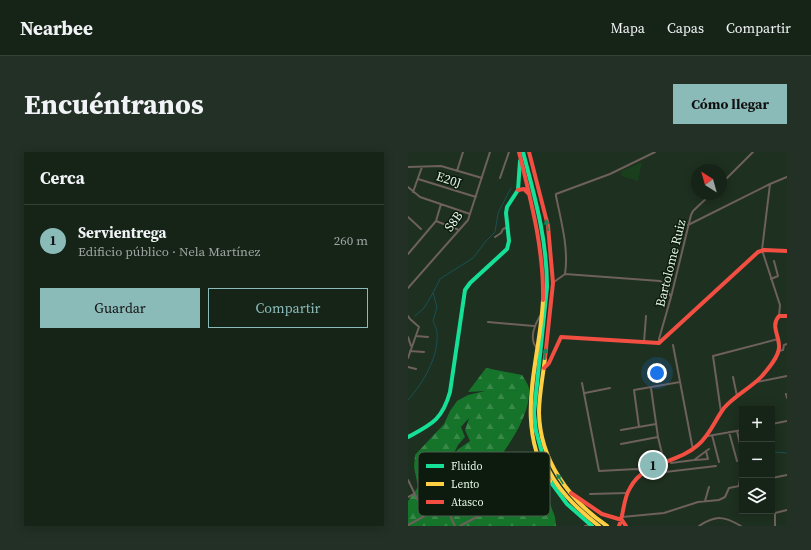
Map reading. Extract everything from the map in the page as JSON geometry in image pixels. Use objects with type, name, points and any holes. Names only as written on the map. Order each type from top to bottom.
[{"type":"main road","points":[[408,437],[434,422],[444,409],[450,392],[465,290],[470,283],[506,251],[509,241],[506,213],[507,207],[518,190],[521,152]]},
{"type":"main road","points":[[521,152],[529,195],[537,226],[542,268],[543,288],[541,315],[536,348],[530,414],[531,427],[537,452]]},
{"type":"main road","points":[[521,152],[542,227],[546,267],[547,287],[534,412],[535,428],[541,452]]},
{"type":"main road","points":[[529,152],[548,226],[553,283],[539,412],[539,423],[547,452]]},
{"type":"main road","points":[[518,190],[526,190],[529,195]]},
{"type":"main road","points":[[543,368],[549,363],[561,337],[659,343],[762,250],[787,251]]},
{"type":"main road","points":[[619,526],[622,519],[627,493],[643,473],[650,468],[693,450],[710,436],[721,412],[737,396],[756,381],[780,346],[774,324],[775,320],[779,316],[787,316]]},
{"type":"main road","points":[[550,460],[567,490],[580,506],[607,526]]},
{"type":"main road","points":[[550,472],[557,486],[576,509],[598,526]]},
{"type":"main road","points":[[550,481],[569,506],[589,526]]},
{"type":"main road","points":[[567,490],[602,514],[622,519],[626,526]]},
{"type":"street","points":[[457,171],[463,152]]},
{"type":"street","name":"S8B","points":[[408,288],[468,220],[490,152]]},
{"type":"street","points":[[500,178],[509,152]]},
{"type":"street","points":[[565,274],[565,244],[556,194],[610,174],[655,152]]},
{"type":"street","points":[[727,178],[753,152]]},
{"type":"street","points":[[413,192],[422,166]]},
{"type":"street","points":[[408,167],[440,166],[482,178]]},
{"type":"street","points":[[688,225],[787,177]]},
{"type":"street","name":"E20J","points":[[418,179],[476,197]]},
{"type":"street","points":[[770,184],[762,250],[780,306],[779,316]]},
{"type":"street","points":[[408,187],[420,197],[470,214]]},
{"type":"street","name":"Bartolome Ruiz","points":[[659,343],[688,225],[693,211],[705,200]]},
{"type":"street","points":[[408,254],[436,221],[441,204]]},
{"type":"street","points":[[408,217],[420,229]]},
{"type":"street","points":[[436,221],[459,230]]},
{"type":"street","points":[[495,237],[501,233],[503,229],[508,228]]},
{"type":"street","points":[[772,279],[778,276],[774,261]]},
{"type":"street","points":[[553,283],[565,274],[660,281],[664,284],[671,298]]},
{"type":"street","points":[[536,348],[534,344],[534,326],[541,315]]},
{"type":"street","points":[[408,316],[419,327],[409,355],[424,352]]},
{"type":"street","points":[[644,342],[646,316]]},
{"type":"street","points":[[488,322],[534,326]]},
{"type":"street","points":[[416,336],[428,337]]},
{"type":"street","points":[[408,337],[411,346]]},
{"type":"street","points":[[721,412],[713,357],[714,355],[779,338]]},
{"type":"street","points":[[778,351],[783,350],[784,345],[787,344]]},
{"type":"street","points":[[673,345],[693,450]]},
{"type":"street","points":[[408,367],[416,369]]},
{"type":"street","points":[[756,381],[761,382],[787,376]]},
{"type":"street","points":[[733,377],[737,396]]},
{"type":"street","points":[[582,382],[599,471],[637,469],[648,474],[716,466]]},
{"type":"street","points":[[639,427],[634,391],[635,389],[651,388],[680,382]]},
{"type":"street","points":[[585,393],[610,388]]},
{"type":"street","points":[[651,388],[658,437],[664,462]]},
{"type":"street","points":[[786,394],[787,398]]},
{"type":"street","points":[[775,423],[787,420]]},
{"type":"street","points":[[621,430],[656,424]]},
{"type":"street","points":[[719,462],[710,436],[737,430],[740,442]]},
{"type":"street","points":[[729,432],[737,461]]},
{"type":"street","points":[[621,444],[658,437]]},
{"type":"street","points":[[694,460],[709,449]]},
{"type":"street","points":[[671,463],[708,459],[706,451]]},
{"type":"street","points":[[684,454],[687,461]]},
{"type":"street","points":[[775,477],[787,475]]},
{"type":"street","points":[[408,480],[418,502]]},
{"type":"street","points":[[622,519],[664,513],[698,502],[715,501],[725,497],[729,488],[739,486]]},
{"type":"street","points":[[705,501],[709,487]]},
{"type":"street","points":[[590,494],[627,493]]},
{"type":"street","points":[[408,497],[414,494]]},
{"type":"street","points":[[775,513],[787,510]]},
{"type":"street","points":[[775,514],[775,526]]},
{"type":"street","points":[[408,525],[425,516]]},
{"type":"street","points":[[450,516],[455,526]]},
{"type":"street","points":[[460,526],[479,516]]},
{"type":"street","points":[[699,526],[718,517],[729,520],[741,526]]},
{"type":"shaded area","points":[[642,162],[638,181],[621,176],[622,171]]},
{"type":"green space","points":[[486,368],[522,375],[528,384],[529,399],[526,410],[510,443],[504,452],[457,452],[457,450],[470,441],[465,430],[469,418],[461,427],[465,437],[454,452],[418,452],[418,487],[414,467],[415,455],[444,424],[457,401],[468,395],[485,391],[468,392]]},
{"type":"green space","points":[[418,487],[418,516],[550,516],[550,504],[555,517],[556,526],[408,526],[408,501]]},
{"type":"waterway","points":[[408,400],[419,386],[433,360],[437,341],[437,332],[433,321],[437,307],[433,293],[440,279],[473,258],[495,232],[498,213],[511,188]]},
{"type":"waterway","points":[[415,316],[424,308],[433,293]]},
{"type":"waterway","points":[[775,452],[787,453]]},
{"type":"traffic: fast","points":[[523,152],[540,219],[545,252],[547,287],[534,413],[536,431],[542,452]]},
{"type":"traffic: fast","points":[[408,437],[435,420],[440,415],[447,401],[450,392],[465,290],[470,283],[507,249],[509,241],[506,213],[507,207],[518,190],[520,161]]},
{"type":"traffic: fast","points":[[550,481],[567,504],[592,526]]},
{"type":"traffic: slow","points":[[537,452],[533,437],[531,415],[534,369],[543,300]]},
{"type":"traffic: slow","points":[[545,358],[540,392],[539,413],[541,430],[547,452]]},
{"type":"traffic: slow","points":[[550,460],[559,477],[580,504],[607,526]]},
{"type":"traffic: slow","points":[[550,472],[554,480],[574,505],[599,526]]},
{"type":"traffic: jam","points":[[519,152],[536,225],[543,281],[543,300]]},
{"type":"traffic: jam","points":[[529,152],[548,226],[553,283],[545,358]]},
{"type":"traffic: jam","points":[[518,190],[524,189],[529,194]]},
{"type":"traffic: jam","points":[[544,368],[549,363],[561,337],[659,343],[758,252],[764,250],[787,251]]},
{"type":"traffic: jam","points":[[619,526],[626,497],[636,479],[652,468],[680,456],[698,445],[709,432],[724,408],[733,399],[758,380],[770,367],[777,356],[779,348],[775,327],[776,320],[779,316],[787,316]]},
{"type":"traffic: jam","points":[[571,493],[602,514],[622,520],[626,526]]},
{"type":"place","name":"Servientrega","points":[[653,465]]}]
